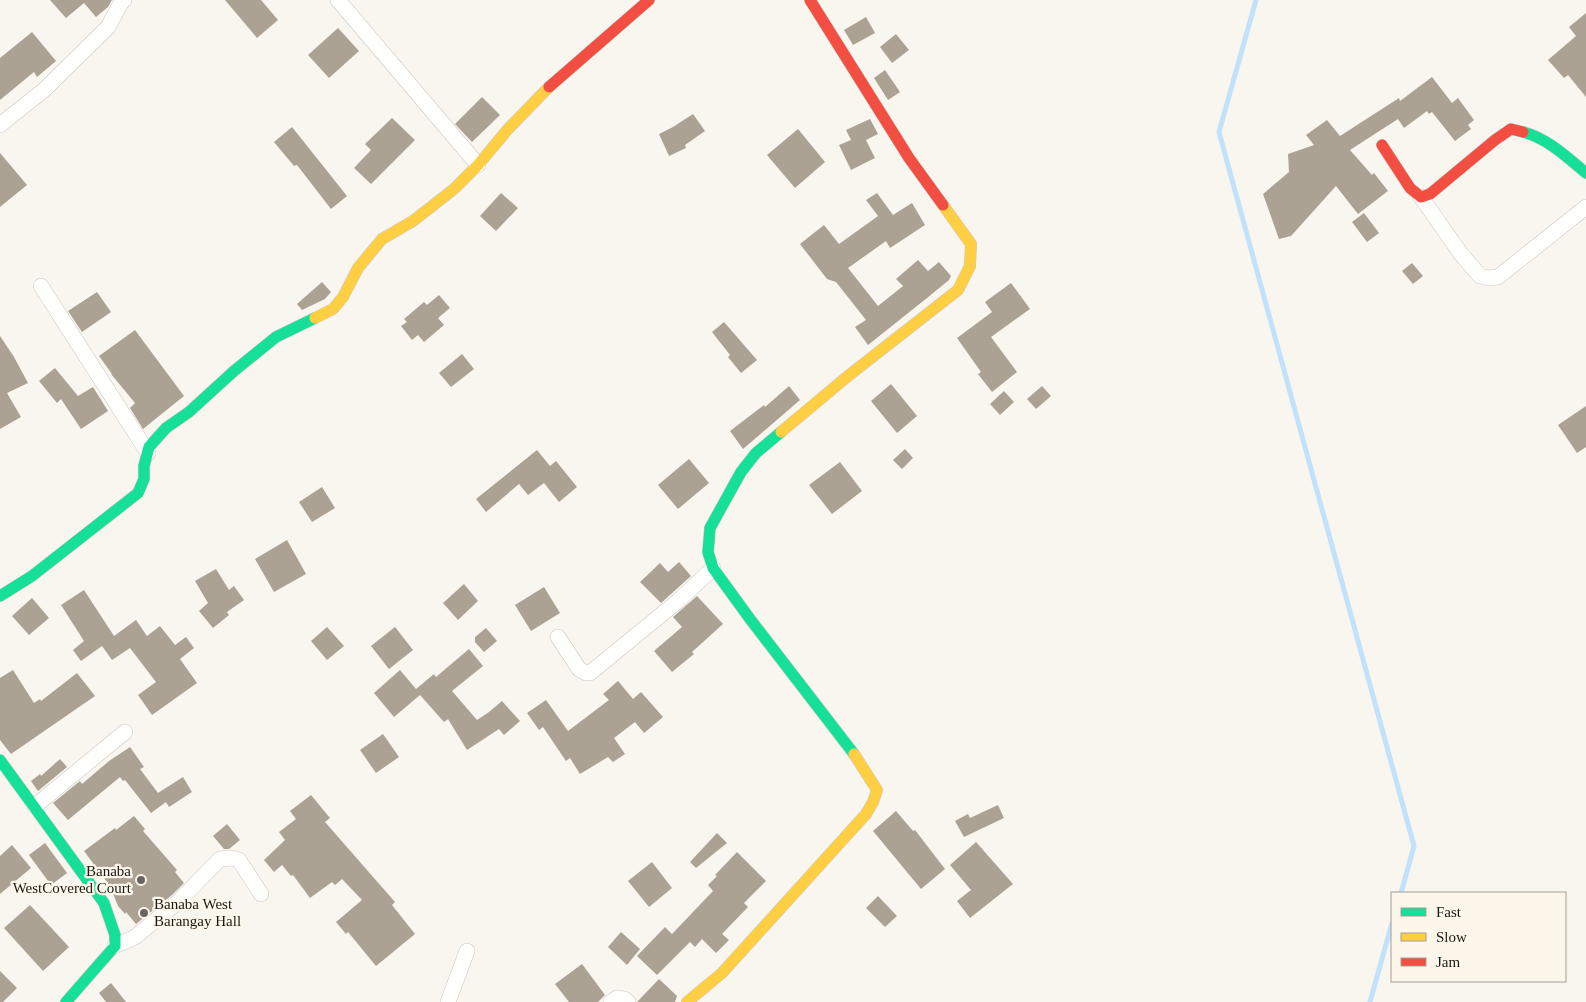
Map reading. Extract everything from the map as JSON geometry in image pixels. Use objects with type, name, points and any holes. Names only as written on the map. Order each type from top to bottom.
[{"type":"street","points":[[0,125],[44,90],[108,27],[124,0]]},
{"type":"street","points":[[338,0],[478,165]]},
{"type":"street","points":[[0,596],[32,576],[128,502],[141,486],[149,446],[166,428],[188,412],[276,337],[333,309],[343,297],[358,268],[382,240],[414,221],[454,188],[478,165],[508,129],[557,79],[649,0]]},
{"type":"street","points":[[687,1002],[722,973],[866,814],[877,790],[828,721],[778,657],[713,568],[708,552],[710,528],[741,472],[756,453],[848,376],[958,290],[970,266],[971,244],[909,158],[810,0]]},
{"type":"street","points":[[1421,197],[1430,194],[1511,129],[1531,134],[1554,147],[1586,174]]},
{"type":"street","points":[[1382,145],[1410,188],[1421,197],[1461,254],[1480,276],[1498,277],[1586,207]]},
{"type":"street","points":[[41,286],[148,452]]},
{"type":"street","points":[[558,637],[579,669],[590,673],[678,600],[713,568]]},
{"type":"street","points":[[35,806],[124,732]]},
{"type":"street","points":[[0,760],[104,903],[115,935],[115,946]]},
{"type":"street","points":[[66,1002],[115,946],[135,937],[171,908],[220,859],[231,858],[239,860],[261,894]]},
{"type":"street","points":[[448,1002],[467,951]]},
{"type":"street","points":[[611,1002],[617,998],[628,1002]]},
{"type":"building","points":[[50,0],[112,0],[108,7],[96,17],[84,3],[66,18]]},
{"type":"building","points":[[225,0],[261,0],[278,20],[257,38]]},
{"type":"building","points":[[1586,13],[1586,97],[1568,75],[1564,78],[1548,60],[1576,36],[1569,27]]},
{"type":"building","points":[[866,17],[875,33],[853,45],[844,30]]},
{"type":"building","points":[[338,28],[359,51],[329,78],[308,55]]},
{"type":"building","points":[[32,32],[56,61],[37,77],[34,72],[0,100],[0,58]]},
{"type":"building","points":[[896,34],[909,50],[892,63],[880,47]]},
{"type":"building","points":[[885,70],[900,92],[888,100],[874,78]]},
{"type":"building","points":[[1432,77],[1452,103],[1458,98],[1474,120],[1468,125],[1471,129],[1455,141],[1432,112],[1429,114],[1427,111],[1404,128],[1398,119],[1350,150],[1372,175],[1374,173],[1388,191],[1358,214],[1336,186],[1291,236],[1279,239],[1263,194],[1289,172],[1288,154],[1314,145],[1306,135],[1327,120],[1340,136],[1399,98],[1400,101]]},
{"type":"building","points":[[482,97],[500,115],[472,142],[455,124]]},
{"type":"building","points":[[693,114],[705,131],[685,145],[686,148],[669,156],[659,134]]},
{"type":"building","points":[[392,118],[415,140],[371,184],[354,168],[371,150],[365,144]]},
{"type":"building","points":[[870,119],[878,134],[866,140],[875,158],[851,170],[839,145],[851,140],[846,130]]},
{"type":"building","points":[[292,127],[347,196],[331,209],[297,165],[294,166],[274,142]]},
{"type":"building","points":[[798,129],[825,162],[795,188],[767,155]]},
{"type":"building","points":[[0,153],[27,185],[0,207]]},
{"type":"building","points":[[501,193],[518,208],[496,231],[480,216]]},
{"type":"building","points":[[877,193],[893,215],[912,203],[925,225],[890,248],[886,241],[848,268],[878,306],[903,286],[896,279],[918,260],[928,271],[939,262],[951,276],[949,280],[868,345],[855,327],[866,320],[836,282],[827,279],[800,244],[824,225],[839,244],[878,216],[866,200]]},
{"type":"building","points":[[1364,213],[1379,233],[1367,242],[1352,222]]},
{"type":"building","points":[[1412,263],[1423,276],[1413,284],[1402,271]]},
{"type":"building","points":[[322,282],[331,292],[325,299],[302,310],[297,304]]},
{"type":"building","points":[[1011,283],[1030,309],[991,337],[1017,372],[992,392],[978,374],[981,372],[957,338],[992,312],[985,302]]},
{"type":"building","points":[[97,292],[111,312],[82,332],[68,311]]},
{"type":"building","points":[[439,295],[450,308],[438,318],[444,325],[424,342],[418,335],[412,340],[401,326],[407,322],[404,319],[424,302],[427,305]]},
{"type":"building","points":[[724,322],[757,360],[741,373],[712,332]]},
{"type":"building","points":[[135,330],[184,396],[143,429],[130,408],[135,403],[99,356]]},
{"type":"building","points":[[0,336],[28,383],[7,393],[21,417],[0,429]]},
{"type":"building","points":[[462,354],[474,369],[451,387],[439,373]]},
{"type":"building","points":[[55,368],[78,396],[93,387],[108,411],[81,429],[61,399],[57,403],[39,381]]},
{"type":"building","points":[[891,384],[917,416],[897,433],[871,401]]},
{"type":"building","points":[[789,386],[800,400],[743,449],[730,431],[764,405],[765,407]]},
{"type":"building","points":[[1042,386],[1051,396],[1036,409],[1027,399]]},
{"type":"building","points":[[1004,391],[1014,402],[1000,415],[990,404]]},
{"type":"building","points":[[1586,406],[1586,447],[1577,453],[1558,425]]},
{"type":"building","points":[[905,449],[913,458],[902,469],[893,460]]},
{"type":"building","points":[[537,450],[550,466],[556,461],[577,487],[559,502],[544,483],[528,495],[519,484],[486,512],[476,499]]},
{"type":"building","points":[[689,459],[709,483],[678,509],[658,485]]},
{"type":"building","points":[[840,462],[862,491],[832,514],[809,485]]},
{"type":"building","points":[[322,487],[335,508],[312,522],[299,502]]},
{"type":"building","points":[[287,540],[306,574],[274,592],[255,559]]},
{"type":"building","points":[[679,562],[691,576],[661,603],[640,582],[660,563],[668,572]]},
{"type":"building","points":[[216,569],[229,590],[234,586],[244,600],[227,612],[229,615],[213,628],[199,611],[208,603],[195,581]]},
{"type":"building","points":[[464,584],[478,601],[458,620],[443,603]]},
{"type":"building","points":[[544,587],[560,613],[531,631],[515,605]]},
{"type":"building","points":[[84,590],[114,636],[136,620],[147,636],[160,626],[175,645],[186,637],[194,648],[180,659],[197,683],[152,715],[138,695],[156,682],[130,648],[112,660],[102,646],[81,661],[73,650],[84,641],[61,605]]},
{"type":"building","points":[[697,596],[723,624],[692,652],[694,654],[672,672],[654,651],[682,627],[673,617]]},
{"type":"building","points":[[32,598],[49,618],[29,635],[12,616]]},
{"type":"building","points":[[327,627],[344,646],[327,660],[311,641]]},
{"type":"building","points":[[395,627],[413,650],[389,669],[371,646]]},
{"type":"building","points":[[486,628],[497,641],[484,652],[475,642],[475,637]]},
{"type":"building","points":[[469,649],[483,666],[452,691],[477,720],[502,701],[520,721],[504,735],[499,729],[467,750],[448,719],[444,722],[420,695],[394,717],[374,693],[400,670],[416,689],[434,674],[436,677]]},
{"type":"building","points":[[13,670],[34,703],[40,699],[41,701],[77,673],[95,696],[11,754],[0,740],[0,678]]},
{"type":"building","points":[[618,681],[633,699],[641,692],[663,717],[644,733],[635,722],[614,738],[625,754],[613,762],[608,757],[580,774],[570,758],[566,761],[543,727],[539,730],[527,713],[546,700],[568,731],[609,700],[603,694]]},
{"type":"building","points":[[383,734],[399,757],[376,773],[360,750]]},
{"type":"building","points":[[130,747],[144,767],[140,769],[158,793],[183,777],[192,792],[169,807],[166,802],[151,813],[125,780],[123,781],[120,777],[68,820],[53,803],[80,781],[82,784],[109,761]]},
{"type":"building","points":[[60,759],[67,767],[38,791],[31,781],[40,774],[41,776]]},
{"type":"building","points":[[311,795],[330,818],[325,822],[395,902],[392,905],[415,934],[376,966],[348,932],[346,934],[336,922],[362,900],[342,879],[335,885],[332,882],[310,898],[293,875],[291,876],[282,865],[274,872],[264,860],[285,840],[279,832],[296,819],[290,811]]},
{"type":"building","points":[[998,805],[1004,818],[964,837],[955,821],[968,814],[970,818]]},
{"type":"building","points":[[896,811],[913,831],[915,830],[945,869],[921,889],[873,831]]},
{"type":"building","points":[[134,816],[145,829],[143,831],[177,870],[175,872],[184,883],[136,924],[118,906],[108,887],[110,886],[84,851]]},
{"type":"building","points":[[227,824],[240,840],[229,849],[224,849],[213,836]]},
{"type":"building","points":[[717,833],[727,843],[696,868],[690,862]]},
{"type":"building","points":[[976,842],[1013,884],[970,918],[957,901],[971,890],[950,865]]},
{"type":"building","points":[[45,843],[67,873],[51,885],[29,855]]},
{"type":"building","points":[[12,845],[31,868],[0,894],[0,856]]},
{"type":"building","points":[[737,852],[766,881],[744,903],[748,907],[722,934],[729,940],[716,953],[702,939],[695,947],[690,942],[657,975],[637,956],[665,927],[672,934],[713,891],[708,885]]},
{"type":"building","points":[[652,862],[672,888],[649,907],[628,881]]},
{"type":"building","points":[[878,896],[897,916],[885,927],[866,908]]},
{"type":"building","points":[[30,905],[69,947],[43,971],[4,928]]},
{"type":"building","points":[[621,932],[640,949],[627,965],[608,947]]},
{"type":"building","points":[[582,964],[605,995],[598,1002],[569,1002],[555,984]]},
{"type":"building","points":[[0,971],[17,988],[3,1002],[0,1002]]},
{"type":"building","points":[[659,979],[677,996],[675,1002],[637,1002]]},
{"type":"building","points":[[111,983],[126,1002],[106,1002],[99,993]]},
{"type":"waterway","points":[[1256,0],[1219,132],[1414,846],[1401,892]]},
{"type":"waterway","points":[[1370,1002],[1391,927]]},
{"type":"traffic: fast","points":[[1523,132],[1548,143],[1586,173]]},
{"type":"traffic: fast","points":[[0,596],[32,576],[138,493],[144,479],[144,466],[149,447],[166,428],[189,412],[234,371],[276,337],[315,318]]},
{"type":"traffic: fast","points":[[781,432],[756,453],[741,472],[710,528],[708,552],[713,568],[854,754]]},
{"type":"traffic: fast","points":[[0,760],[104,903],[115,935],[115,946],[66,1002]]},
{"type":"traffic: slow","points":[[315,318],[333,309],[343,297],[358,268],[382,239],[413,221],[454,189],[549,87]]},
{"type":"traffic: slow","points":[[781,432],[848,376],[958,290],[970,266],[971,244],[943,205]]},
{"type":"traffic: slow","points":[[687,1002],[722,973],[866,814],[877,790],[854,754]]},
{"type":"traffic: jam","points":[[549,87],[649,0]]},
{"type":"traffic: jam","points":[[810,0],[909,158],[943,205]]},
{"type":"traffic: jam","points":[[1382,145],[1410,188],[1421,197],[1430,194],[1511,129],[1523,132]]},
{"type":"place","name":"Banaba WestCovered Court","points":[[141,880]]},
{"type":"place","name":"Banaba West Barangay Hall","points":[[144,913]]}]
